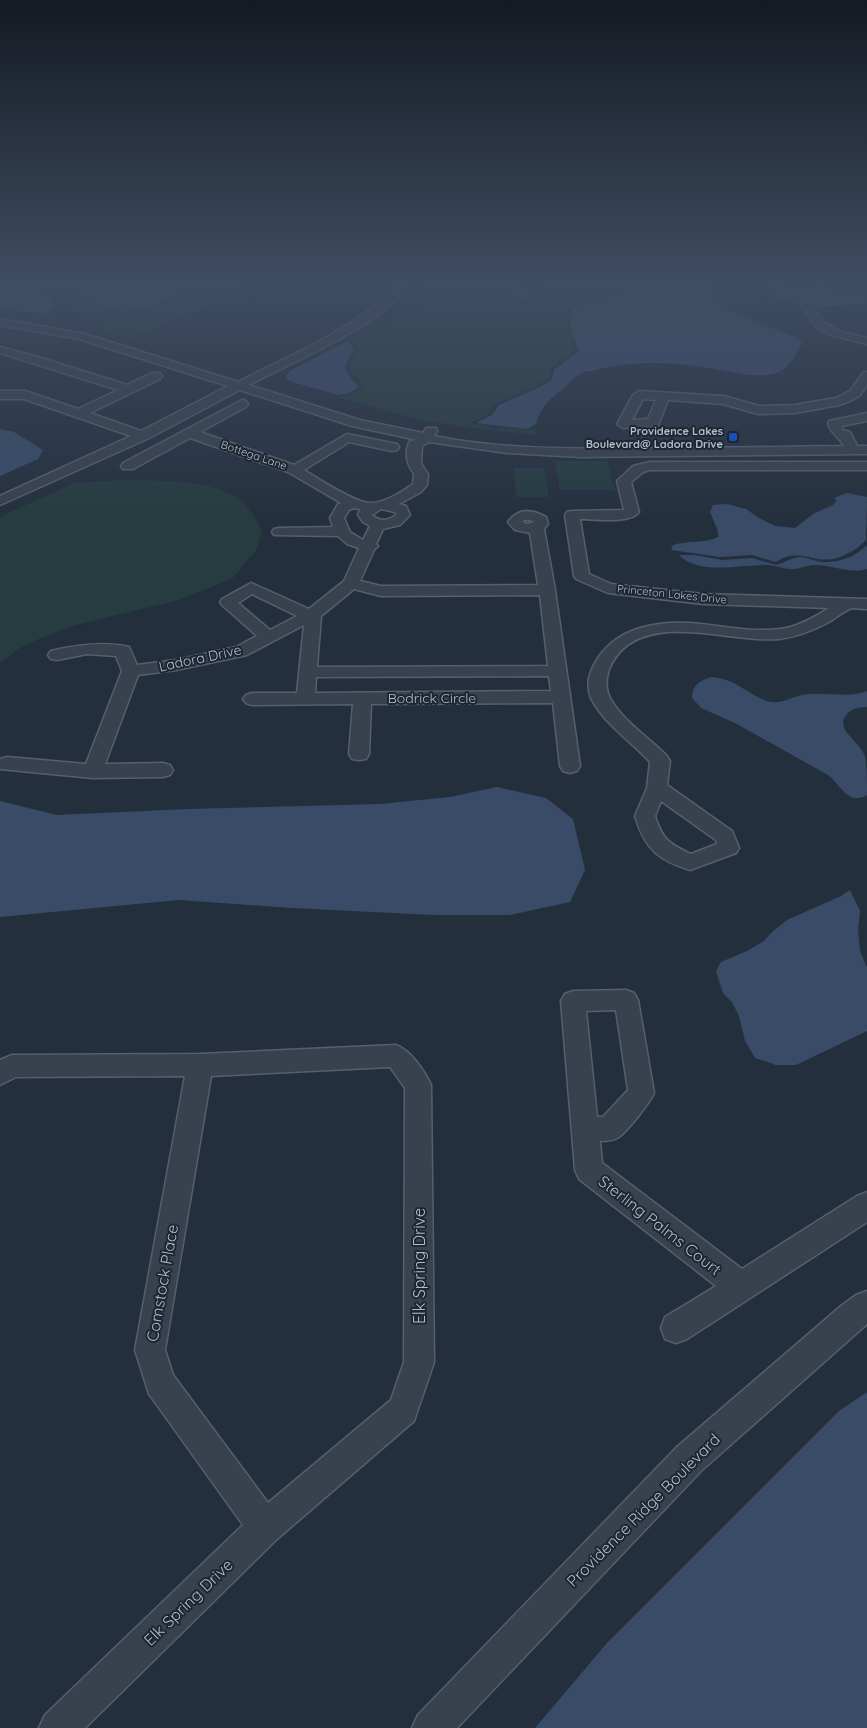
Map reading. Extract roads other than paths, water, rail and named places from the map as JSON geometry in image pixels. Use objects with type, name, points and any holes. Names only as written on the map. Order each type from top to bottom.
[{"type":"street","points":[[39,361],[129,390]]},
{"type":"street","points":[[157,361],[224,382],[238,382],[252,380],[288,361]]},
{"type":"street","points":[[174,361],[357,423],[427,444]]},
{"type":"street","points":[[0,501],[88,460],[238,382],[274,361]]},
{"type":"street","points":[[79,414],[156,376]]},
{"type":"street","points":[[851,396],[867,376]]},
{"type":"street","points":[[252,380],[356,412],[427,444]]},
{"type":"street","points":[[0,395],[25,395],[136,434],[224,382]]},
{"type":"street","points":[[663,396],[724,400],[758,410],[756,413],[762,422],[802,417],[851,396],[867,397]]},
{"type":"street","points":[[851,396],[867,403]]},
{"type":"street","points":[[128,466],[242,404]]},
{"type":"street","points":[[867,417],[834,424],[837,432],[848,442],[867,450]]},
{"type":"street","points":[[848,442],[850,427],[867,423]]},
{"type":"street","name":"Bottega Lane","points":[[189,433],[296,470],[322,487],[353,503],[378,506],[407,502]]},
{"type":"street","points":[[296,470],[346,438],[392,448]]},
{"type":"street","points":[[353,503],[344,507],[338,518],[341,531],[351,541],[412,521],[413,513],[407,502],[415,466],[415,444],[581,453],[867,441]]},
{"type":"street","points":[[407,502],[433,484],[427,444]]},
{"type":"street","points":[[322,487],[325,451]]},
{"type":"street","name":"Princeton Lakes Drive","points":[[867,466],[650,466],[638,469],[624,480],[632,512],[627,515],[572,515],[582,576],[608,588],[703,599],[867,604]]},
{"type":"street","points":[[374,534],[365,513],[378,506]]},
{"type":"street","points":[[536,527],[547,590],[570,766]]},
{"type":"street","points":[[279,532],[341,531]]},
{"type":"street","name":"Ladora Drive","points":[[131,671],[176,665],[241,651],[312,615],[351,583],[374,534]]},
{"type":"street","points":[[351,583],[381,591],[547,590]]},
{"type":"street","points":[[268,637],[228,602],[251,588],[312,615],[304,699]]},
{"type":"street","points":[[657,788],[725,836],[729,848],[690,862],[663,851],[651,835],[645,816],[657,788],[660,761],[649,748],[626,730],[604,703],[597,687],[602,667],[613,648],[629,637],[654,628],[686,626],[759,635],[783,634],[822,620],[846,604]]},
{"type":"street","points":[[57,655],[87,649],[123,651],[131,671],[93,771]]},
{"type":"street","name":"Bodrick Circle","points":[[307,672],[557,671]]},
{"type":"street","name":"Bodrick Circle","points":[[252,699],[561,697]]},
{"type":"street","points":[[359,754],[362,698]]},
{"type":"street","points":[[7,764],[93,771],[163,770]]},
{"type":"street","name":"Sterling Palms Court","points":[[585,1129],[610,1129],[641,1093],[626,1000],[573,1001],[585,1129],[589,1170],[740,1286]]},
{"type":"street","name":"Elk Spring Drive","points":[[0,1074],[12,1066],[200,1065],[396,1056],[418,1085],[419,1362],[402,1410],[265,1526],[58,1728]]},
{"type":"street","name":"Comstock Place","points":[[200,1065],[150,1350],[160,1383],[265,1526]]},
{"type":"street","points":[[676,1328],[867,1206]]},
{"type":"street","name":"Providence Ridge Boulevard","points":[[431,1728],[689,1459],[867,1306]]},
{"type":"water","points":[[310,361],[347,361],[345,367],[359,387],[350,393],[338,395],[292,382],[285,378],[290,371]]},
{"type":"water","points":[[566,361],[791,361],[777,373],[765,375],[751,375],[701,367],[656,363],[610,367],[578,375],[550,400],[540,413],[536,424],[527,429],[476,423],[492,415],[499,405],[552,380],[554,370]]},
{"type":"water","points":[[0,429],[14,432],[43,450],[38,459],[0,476]]},
{"type":"water","points":[[847,493],[867,497],[866,540],[853,551],[841,557],[829,560],[792,556],[776,562],[752,555],[720,557],[671,550],[673,545],[718,537],[718,531],[710,512],[713,505],[727,504],[746,509],[775,526],[795,528],[813,514],[833,505],[837,501],[834,498]]},
{"type":"water","points":[[867,545],[867,569],[860,570],[814,565],[798,569],[769,565],[709,567],[687,561],[679,555],[695,555],[722,560],[752,558],[776,565],[798,557],[821,562],[834,562],[857,553]]},
{"type":"water","points":[[712,677],[734,683],[769,702],[783,701],[810,694],[851,694],[867,691],[867,707],[857,708],[849,712],[844,718],[843,724],[848,734],[865,756],[867,795],[860,798],[850,796],[828,775],[735,723],[701,708],[692,698],[693,690],[700,682]]},
{"type":"water","points":[[497,787],[546,798],[573,819],[585,870],[570,902],[510,915],[434,915],[179,900],[0,917],[0,801],[57,815],[188,809],[380,804],[450,797]]},
{"type":"water","points":[[850,890],[860,911],[858,930],[860,951],[867,968],[867,1031],[796,1065],[776,1065],[755,1058],[745,1041],[739,1016],[732,1002],[723,993],[716,971],[721,962],[747,951],[764,941],[787,920],[841,896]]},
{"type":"water","points":[[867,1392],[867,1728],[535,1728],[607,1643],[839,1411]]},
{"type":"place","name":"Providence Lakes Boulevard@ Ladora Drive","points":[[733,437]]}]
